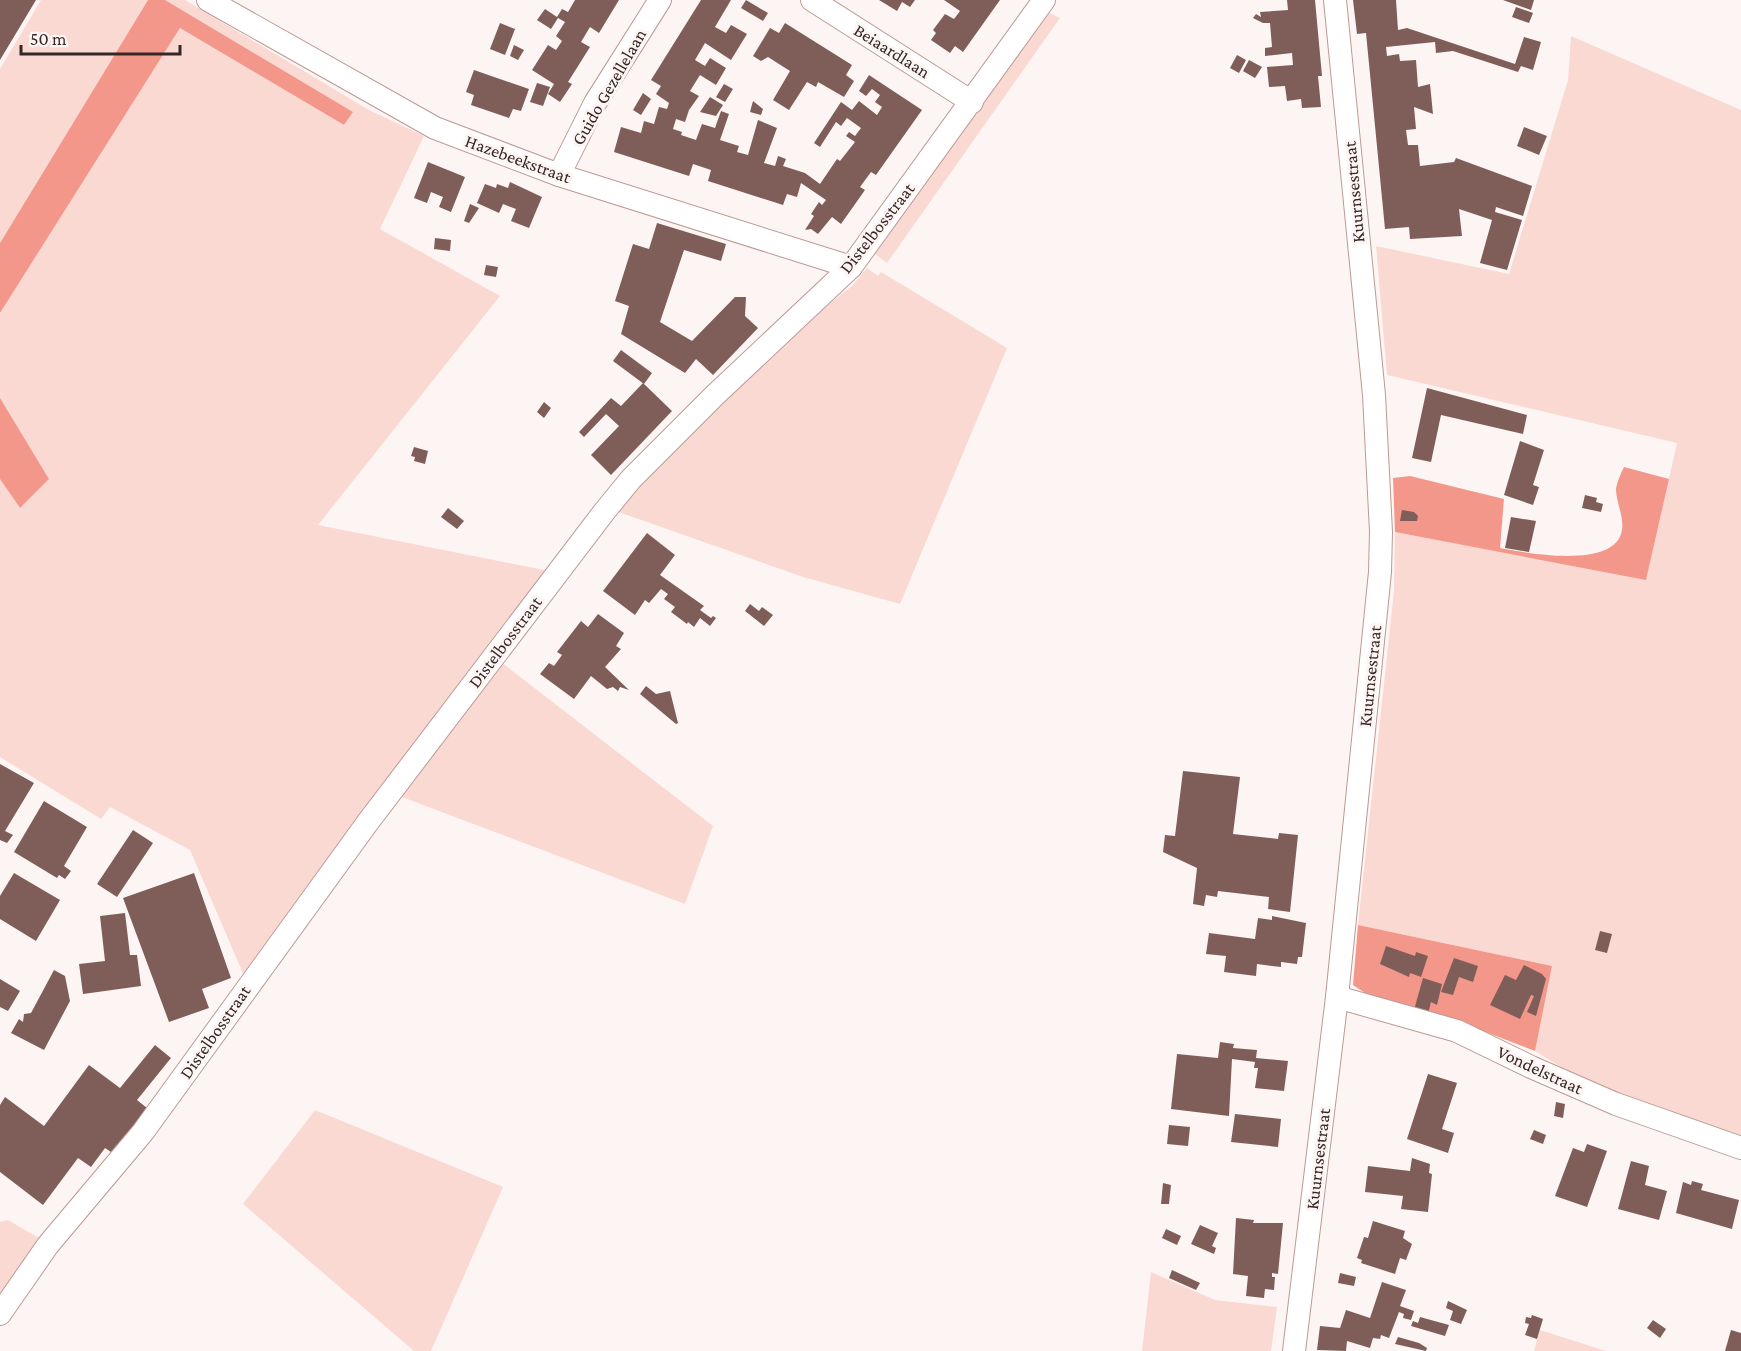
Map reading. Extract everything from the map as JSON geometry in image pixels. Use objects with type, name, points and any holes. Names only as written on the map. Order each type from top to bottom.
[{"type":"street","name":"Hazebeekstraat","points":[[208,0],[435,128],[559,175],[850,267]]},
{"type":"street","name":"Guido Gezellelaan","points":[[559,175],[595,103],[660,0]]},
{"type":"street","name":"Beiaardlaan","points":[[812,0],[972,102]]},
{"type":"street","name":"Distelbosstraat","points":[[0,1314],[48,1245],[143,1132],[368,822],[604,512],[631,479],[714,396],[850,267],[1044,0]]},
{"type":"street","name":"Kuurnsestraat","points":[[1294,1351],[1338,997],[1380,572],[1381,532],[1374,394],[1335,0]]},
{"type":"street","name":"Vondelstraat","points":[[1338,997],[1457,1030],[1531,1067],[1616,1104],[1741,1148]]},
{"type":"shaded area","points":[[41,0],[148,0],[0,243],[0,69]]},
{"type":"shaded area","points":[[148,0],[165,0],[353,112],[344,125],[180,28],[0,313],[0,243]]},
{"type":"shaded area","points":[[165,0],[185,0],[369,110],[424,136],[380,229],[500,296],[318,525],[549,571],[245,978],[190,850],[110,807],[101,819],[0,757],[0,479],[20,508],[49,479],[0,398],[0,313],[180,28],[344,125],[353,112]]},
{"type":"shaded area","points":[[1047,12],[1060,18],[887,263],[875,254]]},
{"type":"shaded area","points":[[1571,36],[1741,110],[1741,1135],[1593,1087],[1535,1051],[1552,966],[1358,925],[1394,591],[1395,532],[1646,579],[1677,443],[1387,375],[1376,246],[1509,274],[1568,80]]},
{"type":"shaded area","points":[[867,268],[878,276],[881,272],[1007,348],[900,604],[803,577],[613,510],[659,458],[806,322],[852,286]]},
{"type":"shaded area","points":[[0,398],[49,479],[20,508],[0,479]]},
{"type":"shaded area","points":[[1624,467],[1669,479],[1646,580],[1395,532],[1393,478],[1410,476],[1504,499],[1500,548],[1548,555],[1588,555],[1604,550],[1616,542],[1622,530],[1616,489]]},
{"type":"shaded area","points":[[497,659],[713,826],[685,904],[394,794]]},
{"type":"shaded area","points":[[1358,925],[1552,966],[1535,1051],[1449,1018],[1371,997],[1353,985]]},
{"type":"shaded area","points":[[315,1110],[503,1187],[431,1351],[414,1351],[243,1204]]},
{"type":"shaded area","points":[[8,1220],[44,1241],[0,1298],[0,1222]]},
{"type":"shaded area","points":[[1151,1272],[1215,1300],[1277,1307],[1271,1351],[1142,1351]]},
{"type":"shaded area","points":[[1540,1330],[1606,1351],[1534,1351]]},
{"type":"building","points":[[0,0],[36,0],[0,60]]},
{"type":"building","points":[[575,0],[619,0],[599,33],[590,27],[581,42],[590,47],[568,82],[572,84],[560,102],[548,94],[554,84],[532,70],[548,45],[556,50],[562,41],[556,36],[565,22],[558,18],[551,29],[537,20],[545,9],[557,17],[562,9],[568,12]]},
{"type":"building","points":[[701,0],[731,0],[715,27],[726,33],[731,25],[747,34],[731,60],[705,43],[695,60],[705,66],[710,58],[726,68],[716,85],[700,75],[690,91],[699,96],[689,110],[685,122],[676,119],[673,129],[682,132],[681,135],[696,140],[702,124],[715,128],[721,111],[729,114],[720,140],[739,146],[737,152],[748,155],[758,120],[777,128],[764,163],[775,166],[778,156],[786,159],[783,166],[805,173],[820,184],[837,159],[840,161],[855,142],[846,136],[849,132],[855,136],[861,128],[847,118],[841,126],[836,122],[820,147],[814,143],[841,102],[852,110],[859,101],[877,115],[882,107],[875,102],[880,95],[872,89],[866,96],[859,91],[869,75],[922,110],[876,175],[871,172],[860,187],[865,190],[841,224],[832,217],[818,234],[811,229],[805,230],[819,202],[822,205],[826,200],[801,183],[797,197],[787,194],[783,205],[708,181],[711,170],[693,164],[689,176],[614,152],[621,127],[641,133],[644,121],[654,124],[659,107],[667,109],[669,103],[656,94],[661,86],[651,80]]},
{"type":"building","points":[[746,0],[768,13],[763,21],[741,8]]},
{"type":"building","points":[[879,0],[915,0],[910,7],[902,2],[897,11]]},
{"type":"building","points":[[944,0],[1000,0],[963,52],[955,46],[950,53],[931,40],[936,33],[933,30],[945,14],[954,19],[960,11]]},
{"type":"building","points":[[1287,0],[1315,0],[1322,76],[1318,76],[1321,107],[1302,108],[1301,99],[1287,101],[1285,86],[1269,87],[1267,67],[1293,65],[1292,53],[1265,56],[1265,48],[1272,47],[1270,23],[1263,23],[1253,18],[1256,14],[1261,17],[1260,12],[1288,10]]},
{"type":"building","points":[[1353,0],[1396,0],[1398,30],[1407,28],[1515,64],[1524,37],[1541,42],[1533,70],[1521,66],[1518,72],[1453,51],[1436,53],[1435,42],[1386,47],[1387,56],[1399,54],[1400,61],[1416,60],[1418,87],[1430,84],[1433,114],[1414,107],[1416,129],[1406,130],[1408,145],[1418,145],[1420,166],[1454,162],[1456,158],[1532,186],[1523,216],[1496,207],[1495,212],[1522,220],[1507,270],[1480,263],[1492,220],[1459,209],[1462,236],[1410,239],[1409,227],[1385,229],[1366,33],[1357,34]]},
{"type":"building","points":[[1503,0],[1534,0],[1531,10]]},
{"type":"building","points":[[1516,7],[1533,13],[1529,23],[1512,17]]},
{"type":"building","points":[[500,23],[515,29],[505,55],[490,49]]},
{"type":"building","points":[[785,23],[852,65],[846,75],[854,81],[844,97],[818,82],[816,87],[807,82],[789,110],[773,100],[790,71],[768,57],[761,61],[753,56],[770,28],[779,33]]},
{"type":"building","points":[[514,45],[524,50],[518,60],[510,56]]},
{"type":"building","points":[[1237,55],[1246,60],[1239,73],[1230,68]]},
{"type":"building","points":[[1249,60],[1262,67],[1255,78],[1243,71]]},
{"type":"building","points":[[474,70],[529,89],[521,111],[513,109],[509,118],[471,105],[474,95],[466,92]]},
{"type":"building","points":[[537,83],[550,87],[543,106],[530,102]]},
{"type":"building","points":[[724,84],[733,89],[725,102],[716,97]]},
{"type":"building","points":[[643,93],[651,99],[641,115],[633,110]]},
{"type":"building","points":[[710,97],[723,105],[716,116],[700,112]]},
{"type":"building","points":[[753,101],[763,109],[761,115],[750,112]]},
{"type":"building","points":[[1524,127],[1547,136],[1539,155],[1517,146]]},
{"type":"building","points":[[428,162],[465,177],[451,212],[439,207],[443,197],[431,192],[427,203],[414,198]]},
{"type":"building","points":[[510,182],[542,197],[529,228],[511,221],[516,209],[503,204],[499,213],[477,203],[485,184],[496,188],[497,184],[508,188]]},
{"type":"building","points":[[470,204],[479,208],[469,223],[464,221]]},
{"type":"building","points":[[657,223],[726,244],[721,261],[684,250],[660,322],[692,341],[735,297],[746,297],[745,316],[758,328],[713,375],[696,359],[685,373],[621,334],[629,306],[615,301],[633,244],[649,249]]},
{"type":"building","points":[[435,238],[451,240],[450,251],[434,249]]},
{"type":"building","points":[[486,265],[498,267],[496,277],[484,275]]},
{"type":"building","points":[[621,350],[652,373],[644,384],[613,361]]},
{"type":"building","points":[[643,383],[672,411],[611,475],[591,455],[619,426],[606,414],[584,437],[579,432],[611,398],[621,406]]},
{"type":"building","points":[[1427,388],[1527,415],[1523,434],[1441,415],[1431,462],[1412,458]]},
{"type":"building","points":[[544,402],[551,408],[544,418],[537,412]]},
{"type":"building","points":[[1520,441],[1544,450],[1533,485],[1539,487],[1533,505],[1504,495]]},
{"type":"building","points":[[414,447],[428,451],[425,464],[414,461],[415,457],[411,456]]},
{"type":"building","points":[[1585,495],[1597,498],[1596,502],[1603,504],[1601,512],[1582,508]]},
{"type":"building","points":[[448,508],[464,521],[457,529],[441,517]]},
{"type":"building","points":[[1402,510],[1414,512],[1418,516],[1417,521],[1400,521]]},
{"type":"building","points":[[1511,517],[1536,521],[1529,552],[1505,548]]},
{"type":"building","points":[[647,533],[675,555],[660,575],[704,606],[700,610],[711,618],[713,616],[716,618],[710,626],[700,618],[694,627],[671,612],[675,607],[664,599],[668,594],[661,589],[649,603],[645,600],[635,615],[603,591]]},
{"type":"building","points":[[750,604],[759,611],[762,607],[773,615],[764,626],[745,611]]},
{"type":"building","points":[[598,614],[624,633],[616,646],[621,649],[605,667],[629,690],[620,687],[618,691],[613,687],[607,689],[591,676],[574,699],[540,674],[549,663],[554,666],[562,655],[557,652],[581,621],[588,627]]},
{"type":"building","points":[[646,686],[656,694],[670,691],[678,723],[676,724],[640,694]]},
{"type":"building","points":[[0,764],[34,783],[5,831],[13,835],[7,843],[0,840]]},
{"type":"building","points":[[1183,771],[1240,777],[1233,834],[1278,839],[1279,833],[1298,835],[1290,912],[1268,909],[1269,897],[1218,891],[1217,897],[1206,895],[1204,906],[1193,904],[1197,868],[1163,852],[1165,835],[1175,836]]},
{"type":"building","points":[[44,801],[87,827],[64,866],[71,871],[65,879],[59,875],[57,878],[14,852]]},
{"type":"building","points":[[133,830],[153,843],[117,897],[97,884]]},
{"type":"building","points":[[14,873],[60,900],[36,941],[0,919],[0,896]]},
{"type":"building","points":[[194,873],[231,978],[202,989],[209,1008],[169,1022],[123,898]]},
{"type":"building","points":[[125,913],[130,955],[137,955],[141,986],[83,994],[79,964],[105,961],[100,916]]},
{"type":"building","points":[[1272,916],[1306,923],[1302,957],[1298,957],[1297,964],[1281,962],[1281,967],[1257,964],[1256,976],[1224,972],[1226,956],[1206,954],[1209,933],[1255,939],[1258,918],[1272,920]]},
{"type":"building","points":[[1600,931],[1612,934],[1607,953],[1595,950]]},
{"type":"building","points":[[1386,946],[1415,956],[1416,952],[1428,956],[1421,977],[1410,973],[1409,977],[1380,964]]},
{"type":"building","points":[[1454,958],[1478,966],[1473,982],[1459,977],[1453,995],[1441,992]]},
{"type":"building","points":[[1524,965],[1542,974],[1546,979],[1536,1016],[1527,1012],[1534,996],[1531,995],[1520,1019],[1490,1005],[1505,975],[1516,980]]},
{"type":"building","points":[[54,970],[65,976],[70,1001],[44,1050],[11,1033],[19,1019],[23,1022],[24,1014],[31,1013]]},
{"type":"building","points":[[1423,978],[1442,984],[1437,1005],[1431,1002],[1428,1014],[1414,1010]]},
{"type":"building","points":[[0,979],[20,991],[8,1011],[0,1007]]},
{"type":"building","points":[[1220,1042],[1234,1044],[1233,1048],[1257,1050],[1256,1058],[1288,1061],[1284,1091],[1255,1088],[1258,1068],[1254,1068],[1255,1062],[1232,1059],[1229,1116],[1171,1109],[1177,1054],[1218,1058]]},
{"type":"building","points":[[155,1045],[171,1058],[137,1100],[152,1112],[117,1156],[105,1148],[91,1167],[78,1158],[43,1205],[0,1172],[0,1105],[5,1097],[44,1126],[89,1065],[120,1088]]},
{"type":"building","points":[[1428,1074],[1457,1083],[1442,1129],[1454,1133],[1448,1153],[1407,1139]]},
{"type":"building","points":[[1556,1102],[1565,1104],[1563,1118],[1554,1116]]},
{"type":"building","points":[[1235,1114],[1281,1119],[1278,1147],[1231,1142]]},
{"type":"building","points":[[1169,1125],[1190,1127],[1188,1146],[1167,1144]]},
{"type":"building","points":[[1534,1130],[1546,1135],[1543,1144],[1530,1139]]},
{"type":"building","points":[[1587,1144],[1607,1151],[1587,1207],[1555,1196],[1573,1148],[1584,1152]]},
{"type":"building","points":[[1412,1158],[1430,1164],[1429,1173],[1432,1174],[1428,1212],[1401,1209],[1403,1196],[1365,1192],[1368,1166],[1410,1171]]},
{"type":"building","points":[[1631,1161],[1649,1166],[1645,1185],[1667,1191],[1659,1220],[1618,1209]]},
{"type":"building","points":[[1692,1181],[1703,1184],[1701,1190],[1739,1200],[1732,1229],[1676,1213],[1683,1182],[1691,1185]]},
{"type":"building","points":[[1163,1183],[1171,1185],[1169,1204],[1161,1204]]},
{"type":"building","points":[[1236,1218],[1254,1220],[1253,1223],[1283,1223],[1278,1274],[1272,1273],[1272,1277],[1275,1277],[1274,1290],[1265,1289],[1264,1298],[1246,1296],[1248,1276],[1233,1274]]},
{"type":"building","points":[[1373,1221],[1405,1231],[1403,1238],[1412,1244],[1406,1260],[1400,1258],[1395,1274],[1361,1263],[1362,1260],[1357,1258],[1364,1237],[1368,1238]]},
{"type":"building","points":[[1200,1225],[1218,1233],[1212,1246],[1216,1248],[1214,1254],[1191,1244]]},
{"type":"building","points":[[1166,1229],[1181,1236],[1177,1245],[1162,1238]]},
{"type":"building","points":[[1172,1270],[1200,1283],[1196,1290],[1169,1278]]},
{"type":"building","points":[[1340,1273],[1356,1277],[1354,1286],[1338,1283]]},
{"type":"building","points":[[1382,1282],[1406,1290],[1400,1306],[1414,1311],[1411,1320],[1403,1318],[1404,1314],[1399,1312],[1389,1338],[1381,1335],[1380,1339],[1373,1338],[1370,1348],[1347,1341],[1346,1351],[1317,1350],[1320,1326],[1340,1328],[1346,1310],[1370,1318]]},
{"type":"building","points":[[1448,1301],[1467,1310],[1461,1324],[1450,1320],[1453,1311],[1446,1308]]},
{"type":"building","points":[[1532,1315],[1543,1319],[1537,1339],[1525,1335],[1529,1324],[1525,1323],[1526,1317],[1531,1318]]},
{"type":"building","points":[[1420,1317],[1449,1325],[1445,1336],[1411,1326],[1413,1321],[1418,1323]]},
{"type":"building","points":[[1653,1320],[1666,1329],[1660,1338],[1647,1328]]},
{"type":"building","points":[[1731,1330],[1741,1333],[1741,1351],[1725,1351]]},
{"type":"building","points":[[1398,1337],[1419,1343],[1427,1348],[1426,1351],[1395,1344]]}]
